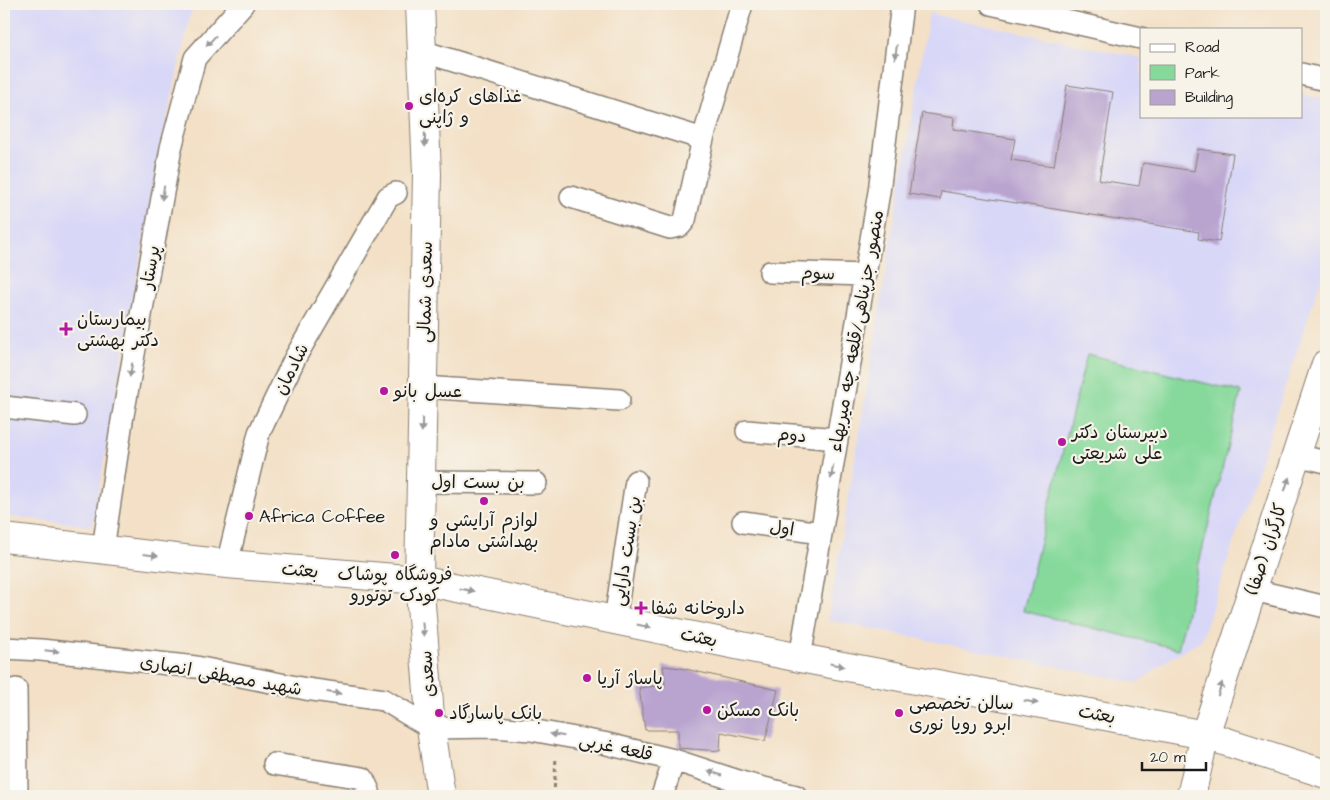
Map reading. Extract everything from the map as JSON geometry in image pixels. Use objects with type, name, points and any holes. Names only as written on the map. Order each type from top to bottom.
[{"type":"main road","name":"سعدی شمالی","points":[[419,580],[427,174],[420,4]]},
{"type":"main road","name":"کارگران (صفا)","points":[[1191,796],[1205,735],[1326,364]]},
{"type":"main road","name":"بعثت","points":[[4,538],[227,564],[419,580],[800,658],[1205,735],[1326,774]]},
{"type":"main road","name":"سعدی","points":[[419,580],[431,728],[441,796]]},
{"type":"street","name":"پرستار","points":[[103,549],[122,421],[171,148],[195,58],[243,4]]},
{"type":"street","points":[[571,197],[670,228],[680,226],[685,220],[703,139],[742,4]]},
{"type":"street","name":"منصور جزپناهی/قلعه چه میربهاء","points":[[800,658],[879,192],[902,4]]},
{"type":"street","points":[[991,4],[1140,38]]},
{"type":"street","points":[[422,51],[703,139]]},
{"type":"street","points":[[1302,74],[1326,80]]},
{"type":"street","name":"شادمان","points":[[227,564],[259,433],[296,356],[388,197],[396,192]]},
{"type":"street","name":"سوم","points":[[770,272],[865,275]]},
{"type":"street","points":[[423,387],[619,400]]},
{"type":"street","points":[[4,407],[75,415]]},
{"type":"street","name":"دوم","points":[[747,431],[837,439]]},
{"type":"street","points":[[1296,455],[1326,462]]},
{"type":"street","name":"بن بست دارایی","points":[[616,620],[636,481]]},
{"type":"street","name":"بن بست اول","points":[[421,482],[536,483]]},
{"type":"street","name":"اول","points":[[743,522],[821,533]]},
{"type":"street","points":[[1253,590],[1326,607]]},
{"type":"street","name":"شهید مصطفی انصاری","points":[[4,648],[41,650],[196,667],[306,690],[384,700],[431,728]]},
{"type":"street","points":[[16,689],[17,796]]},
{"type":"street","name":"قلعه غربی","points":[[431,728],[493,727],[557,735],[674,760],[744,783],[796,796]]},
{"type":"street","points":[[662,796],[674,760]]},
{"type":"street","points":[[274,764],[363,778],[369,791],[369,796]]},
{"type":"path","points":[[554,796],[557,735]]},
{"type":"shaded area","name":"بیمارستان دکتر بهشتی","points":[[4,4],[193,4],[161,143],[92,526],[4,516]]},
{"type":"shaded area","name":"دبیرستان دکتر علی شریعتی","points":[[929,13],[1140,58],[1140,118],[1302,118],[1302,94],[1326,100],[1326,264],[1201,641],[1163,663],[1138,683],[828,620]]},
{"type":"green space","points":[[1087,354],[1241,392],[1178,649],[1023,611]]},
{"type":"building","points":[[1067,85],[1113,92],[1099,180],[1139,186],[1143,163],[1194,171],[1198,149],[1233,154],[1219,242],[1198,239],[1199,232],[941,191],[940,199],[909,194],[922,113],[954,118],[953,129],[1015,139],[1011,160],[1054,166]]},
{"type":"building","name":"بانک مسکن","points":[[663,666],[681,668],[778,690],[765,741],[721,732],[720,751],[678,748],[678,730],[645,730],[639,688],[665,685]]},
{"type":"place","name":"غذاهای کره‌ای و ژاپنی","points":[[409,106]]},
{"type":"place","name":"بیمارستان دکتر بهشتی","points":[[66,329]]},
{"type":"place","name":"عسل بانو","points":[[384,391]]},
{"type":"place","name":"دبیرستان دکتر علی شریعتی","points":[[1062,442]]},
{"type":"place","name":"لوازم آرایشی و بهداشتی مادام","points":[[484,501]]},
{"type":"place","name":"Africa Coffee","points":[[249,516]]},
{"type":"place","name":"فروشگاه پوشاک کودک توتورو","points":[[395,555]]},
{"type":"place","name":"داروخانه شفا","points":[[641,608]]},
{"type":"place","name":"پاساژ آریا","points":[[587,678]]},
{"type":"place","name":"بانک مسکن","points":[[707,710]]},
{"type":"place","name":"بانک پاسارگاد","points":[[439,713]]},
{"type":"place","name":"سالن تخصصی ابرو رویا نوری","points":[[899,713]]}]
